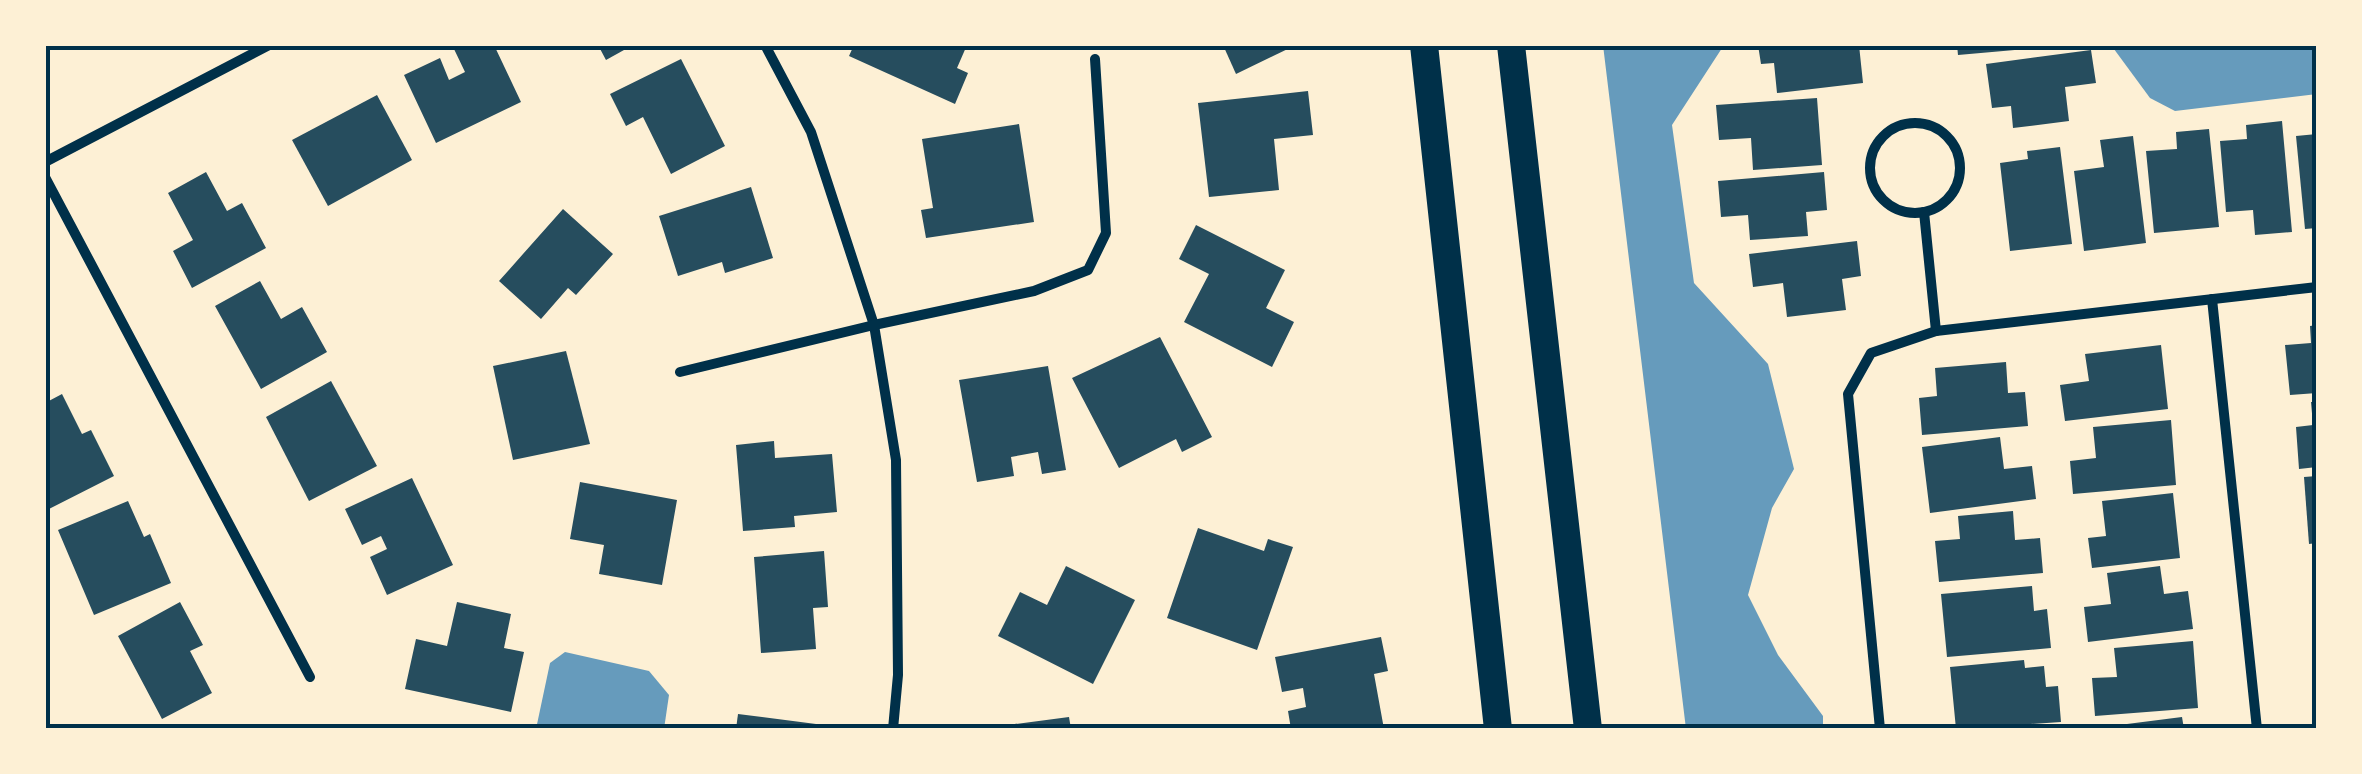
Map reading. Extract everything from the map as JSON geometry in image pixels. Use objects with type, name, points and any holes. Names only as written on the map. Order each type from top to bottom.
[{"type":"highway","points":[[1424,45],[1498,729]]},
{"type":"highway","points":[[1510,45],[1588,729]]},
{"type":"street","points":[[45,162],[256,48],[269,45]]},
{"type":"street","points":[[765,45],[812,132],[874,325],[896,460],[898,675],[892,729]]},
{"type":"street","points":[[680,372],[1034,291],[1088,270],[1106,233],[1095,59]]},
{"type":"street","points":[[1910,122],[1926,123],[1940,130],[1958,152],[1960,166],[1953,193],[1943,204],[1924,212],[1903,212],[1890,206],[1871,181],[1869,165],[1882,136],[1910,122]]},
{"type":"street","points":[[45,177],[310,678]]},
{"type":"street","points":[[1924,212],[1936,331]]},
{"type":"street","points":[[1880,729],[1848,394],[1872,353],[1936,331],[2317,287]]},
{"type":"street","points":[[2212,299],[2258,729]]},
{"type":"water","points":[[1603,45],[1724,45],[1672,125],[1694,283],[1768,364],[1794,469],[1772,508],[1748,595],[1778,655],[1823,716],[1823,729],[1686,729]]},
{"type":"water","points":[[2111,45],[2317,45],[2317,94],[2175,111],[2150,98]]},
{"type":"water","points":[[565,652],[649,671],[669,695],[664,729],[536,729],[550,663]]},
{"type":"building","points":[[494,45],[521,102],[436,143],[404,75],[440,58],[449,80],[465,72],[454,49]]},
{"type":"building","points":[[598,45],[633,45],[606,60]]},
{"type":"building","points":[[854,45],[967,45],[957,68],[968,73],[955,104],[849,56]]},
{"type":"building","points":[[1223,45],[1296,45],[1236,74]]},
{"type":"building","points":[[1758,45],[1859,45],[1863,83],[1777,93],[1774,63],[1761,64]]},
{"type":"building","points":[[1957,45],[2025,45],[2026,49],[1958,55]]},
{"type":"building","points":[[2091,50],[2096,83],[2065,87],[2069,121],[2013,128],[2011,106],[1992,108],[1986,64]]},
{"type":"building","points":[[681,59],[725,146],[671,174],[643,117],[626,126],[610,94]]},
{"type":"building","points":[[1308,91],[1313,135],[1274,139],[1279,190],[1209,197],[1198,103]]},
{"type":"building","points":[[377,95],[412,160],[328,206],[292,140]]},
{"type":"building","points":[[1817,98],[1822,165],[1753,170],[1751,138],[1719,140],[1716,105]]},
{"type":"building","points":[[2282,121],[2292,232],[2255,235],[2253,210],[2226,212],[2220,141],[2247,139],[2246,125]]},
{"type":"building","points":[[1019,124],[1034,222],[926,238],[921,210],[933,208],[922,139]]},
{"type":"building","points":[[2209,129],[2219,227],[2154,233],[2146,151],[2177,149],[2176,132]]},
{"type":"building","points":[[2317,134],[2317,228],[2305,229],[2296,136]]},
{"type":"building","points":[[2133,136],[2146,243],[2084,251],[2074,171],[2104,167],[2100,140]]},
{"type":"building","points":[[2060,147],[2072,244],[2010,251],[2000,163],[2028,159],[2027,151]]},
{"type":"building","points":[[206,172],[227,211],[242,203],[266,248],[192,288],[173,251],[193,240],[168,193]]},
{"type":"building","points":[[1824,172],[1827,210],[1806,212],[1808,236],[1750,240],[1748,215],[1721,217],[1718,181]]},
{"type":"building","points":[[751,187],[773,258],[725,273],[722,262],[678,276],[659,216]]},
{"type":"building","points":[[563,209],[613,254],[576,295],[568,288],[541,319],[499,281]]},
{"type":"building","points":[[1196,225],[1285,270],[1266,308],[1294,322],[1272,367],[1184,322],[1209,274],[1179,259]]},
{"type":"building","points":[[1857,241],[1861,276],[1842,279],[1846,310],[1787,317],[1783,283],[1753,287],[1749,254]]},
{"type":"building","points":[[260,281],[281,319],[302,307],[327,352],[261,389],[215,306]]},
{"type":"building","points":[[2317,325],[2317,393],[2290,395],[2285,345],[2311,343],[2310,326]]},
{"type":"building","points":[[1160,337],[1212,437],[1182,452],[1176,439],[1119,468],[1072,378]]},
{"type":"building","points":[[2161,345],[2168,409],[2065,421],[2060,385],[2089,381],[2085,354]]},
{"type":"building","points":[[566,351],[590,444],[513,460],[493,366]]},
{"type":"building","points":[[2006,362],[2008,393],[2025,392],[2028,426],[1922,435],[1919,398],[1937,396],[1935,368]]},
{"type":"building","points":[[1048,366],[1066,470],[1042,474],[1038,452],[1011,457],[1014,476],[977,482],[959,380]]},
{"type":"building","points":[[331,381],[377,466],[309,501],[266,417]]},
{"type":"building","points":[[62,394],[82,434],[91,430],[114,476],[45,511],[45,403]]},
{"type":"building","points":[[2311,402],[2317,402],[2317,467],[2299,469],[2296,427],[2313,425]]},
{"type":"building","points":[[2171,420],[2176,485],[2073,494],[2070,461],[2096,458],[2093,427]]},
{"type":"building","points":[[2000,437],[2004,469],[2032,466],[2036,499],[1930,513],[1922,447]]},
{"type":"building","points":[[774,441],[775,458],[832,454],[837,512],[794,516],[795,527],[743,531],[736,445]]},
{"type":"building","points":[[2317,476],[2317,543],[2309,544],[2304,477]]},
{"type":"building","points":[[412,478],[453,565],[387,595],[370,557],[387,549],[381,536],[362,545],[345,509]]},
{"type":"building","points":[[580,482],[677,500],[662,585],[599,574],[604,545],[570,539]]},
{"type":"building","points":[[2173,493],[2180,558],[2092,568],[2088,538],[2106,536],[2102,501]]},
{"type":"building","points":[[128,501],[144,537],[150,534],[171,583],[94,615],[58,530]]},
{"type":"building","points":[[2013,511],[2015,540],[2040,538],[2043,573],[1939,582],[1935,541],[1960,539],[1958,516]]},
{"type":"building","points":[[1198,528],[1264,551],[1268,539],[1293,547],[1257,650],[1167,618]]},
{"type":"building","points":[[824,551],[828,607],[813,608],[816,649],[761,653],[754,557]]},
{"type":"building","points":[[1066,566],[1135,600],[1093,684],[998,636],[1020,592],[1047,605]]},
{"type":"building","points":[[2160,566],[2164,594],[2188,591],[2193,629],[2088,642],[2084,607],[2111,604],[2107,573]]},
{"type":"building","points":[[2032,586],[2034,611],[2047,609],[2051,648],[1947,657],[1941,594]]},
{"type":"building","points":[[180,602],[203,645],[190,651],[212,693],[162,719],[118,636]]},
{"type":"building","points":[[457,602],[511,614],[504,648],[524,652],[511,712],[405,689],[416,639],[447,646]]},
{"type":"building","points":[[1381,637],[1388,671],[1374,674],[1384,729],[1291,729],[1288,711],[1306,707],[1303,688],[1282,692],[1275,657]]},
{"type":"building","points":[[2193,641],[2198,708],[2095,716],[2092,678],[2117,677],[2114,648]]},
{"type":"building","points":[[2024,660],[2025,668],[2044,666],[2046,687],[2058,686],[2061,722],[1956,729],[1950,667]]},
{"type":"building","points":[[738,714],[816,724],[815,729],[736,729]]},
{"type":"building","points":[[1069,717],[1071,729],[992,729],[992,727]]},
{"type":"building","points":[[2182,717],[2184,729],[2128,729],[2127,724]]}]
